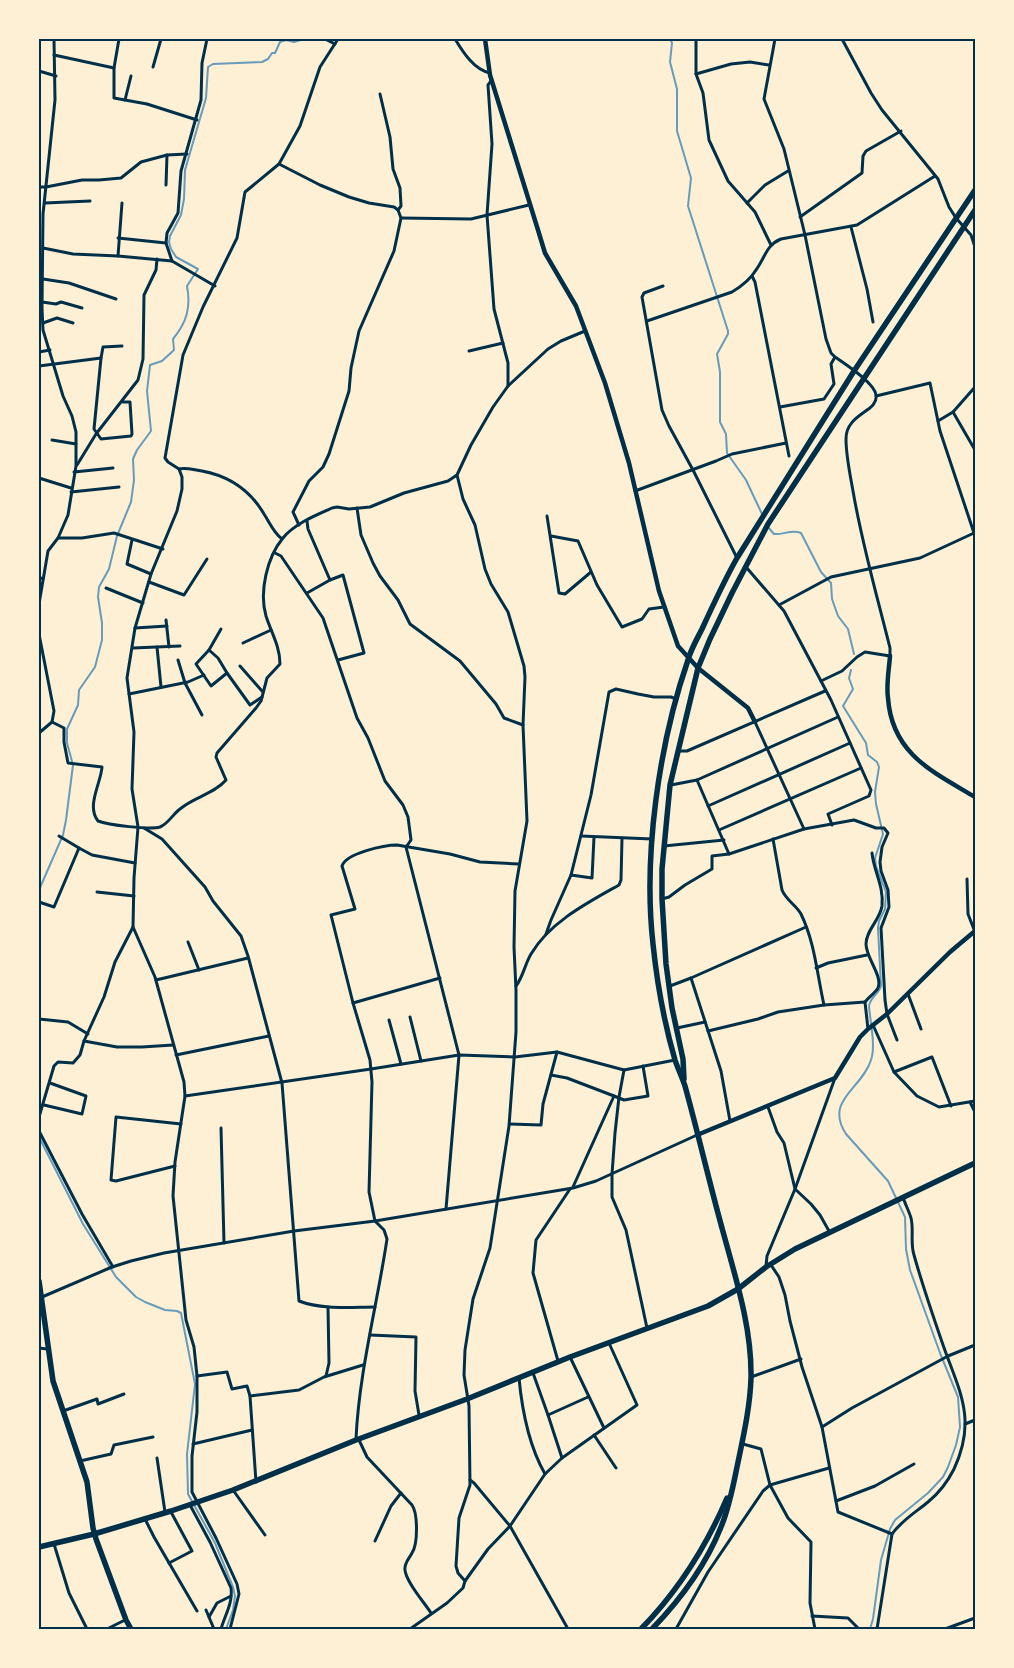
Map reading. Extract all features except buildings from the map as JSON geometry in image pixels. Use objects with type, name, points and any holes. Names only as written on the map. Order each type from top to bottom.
[{"type":"main road","points":[[652,1629],[683,1593],[708,1554],[724,1520],[747,1418],[751,1377],[749,1347],[738,1289],[659,990],[652,940],[650,899],[652,839],[658,781],[688,658],[722,585],[854,371],[975,190]]},
{"type":"main road","points":[[684,1086],[683,1059],[669,986],[662,899],[664,846],[670,785],[698,668],[745,566],[768,524],[975,210]]},
{"type":"main road","points":[[39,1547],[145,1519],[256,1482],[419,1415],[467,1399],[558,1361],[717,1302],[795,1248],[975,1163]]},
{"type":"main road","points":[[39,1281],[47,1349],[53,1381],[87,1482],[94,1534],[131,1629]]},
{"type":"main road","points":[[641,1629],[678,1586],[698,1557],[721,1511],[734,1478]]},
{"type":"street","points":[[39,604],[48,551],[58,538],[68,515],[76,466],[76,432],[72,416],[63,396],[50,350],[41,328],[43,323],[41,292],[45,203],[55,100],[54,39]]},
{"type":"street","points":[[119,39],[114,68],[114,98],[147,104],[197,120]]},
{"type":"street","points":[[153,67],[160,39]]},
{"type":"street","points":[[172,261],[166,243],[168,233],[178,213],[181,171],[197,120],[203,91],[202,63],[207,39]]},
{"type":"street","points":[[324,39],[335,44]]},
{"type":"street","points":[[220,1629],[232,1596],[227,1579],[193,1504],[192,1492],[193,1444],[197,1412],[197,1376],[194,1347],[186,1320],[173,1196],[175,1166],[185,1096],[184,1082],[156,980],[133,927],[138,827],[132,789],[133,716],[127,678],[135,628],[144,603],[151,574],[176,511],[182,489],[182,477],[179,470],[165,458],[183,355],[203,307],[237,238],[245,192],[279,164],[300,126],[320,67],[338,39]]},
{"type":"street","points":[[455,39],[469,59],[490,76]]},
{"type":"street","points":[[485,39],[490,76],[545,253],[576,306],[614,410],[659,591],[678,646],[698,668],[748,708],[804,829]]},
{"type":"street","points":[[696,39],[696,74],[703,92],[709,140],[728,181],[759,218],[771,245]]},
{"type":"street","points":[[776,39],[764,99],[784,149],[805,235],[826,339],[835,356],[874,388],[876,396],[872,407],[854,418],[847,428],[846,452],[857,514],[890,648],[888,706],[893,723],[902,742],[925,767],[975,797]]},
{"type":"street","points":[[842,39],[871,93],[886,116],[935,176],[956,218],[971,235],[975,247]]},
{"type":"street","points":[[54,55],[114,68]]},
{"type":"street","points":[[696,74],[731,64],[750,62],[770,65]]},
{"type":"street","points":[[39,71],[56,76]]},
{"type":"street","points":[[125,100],[131,76]]},
{"type":"street","points":[[490,76],[488,85],[492,144],[487,215],[494,310],[508,363],[508,386]]},
{"type":"street","points":[[380,94],[390,136],[393,169],[400,188],[401,206],[398,210]]},
{"type":"street","points":[[800,217],[862,173],[863,156],[866,151],[901,132]]},
{"type":"street","points":[[39,187],[82,180],[121,178],[141,162],[167,155],[187,154]]},
{"type":"street","points":[[166,185],[167,155]]},
{"type":"street","points":[[279,164],[320,185],[349,196],[369,203],[394,207],[398,210],[401,218],[394,251],[359,331],[351,368],[349,391],[329,454],[323,467],[309,481],[293,512],[299,525]]},
{"type":"street","points":[[748,203],[765,185],[788,171]]},
{"type":"street","points":[[647,321],[732,292],[747,283],[771,245],[781,239],[851,227],[867,220],[935,176]]},
{"type":"street","points":[[45,203],[90,202]]},
{"type":"street","points":[[118,256],[122,203]]},
{"type":"street","points":[[401,218],[472,219],[529,205]]},
{"type":"street","points":[[851,227],[867,289],[873,322]]},
{"type":"street","points":[[118,238],[166,243]]},
{"type":"street","points":[[43,248],[73,254],[172,261],[215,286]]},
{"type":"street","points":[[39,254],[44,255]]},
{"type":"street","points":[[76,466],[96,434],[138,380],[142,367],[144,295],[156,270],[157,259]]},
{"type":"street","points":[[752,276],[755,282],[789,456]]},
{"type":"street","points":[[43,279],[69,284],[116,298]]},
{"type":"street","points":[[664,286],[642,294],[665,419],[737,558]]},
{"type":"street","points":[[42,302],[56,304],[61,302],[82,308]]},
{"type":"street","points":[[43,323],[57,318],[73,323]]},
{"type":"street","points":[[465,1581],[458,1573],[456,1566],[459,1518],[470,1480],[467,1399],[464,1375],[465,1350],[473,1299],[490,1248],[509,1124],[515,1057],[515,891],[527,820],[523,725],[524,666],[508,612],[491,584],[485,569],[475,525],[463,499],[458,476],[471,445],[508,386],[548,350],[561,341],[586,330]]},
{"type":"street","points":[[469,351],[503,343]]},
{"type":"street","points":[[122,346],[102,347],[94,429],[101,439],[131,436],[130,402],[122,402]]},
{"type":"street","points":[[39,352],[50,350]]},
{"type":"street","points":[[780,407],[824,399],[834,384],[831,364],[835,356]]},
{"type":"street","points":[[39,366],[101,358]]},
{"type":"street","points":[[779,605],[831,577],[920,558],[975,533],[938,421],[930,382],[876,396]]},
{"type":"street","points":[[938,421],[953,412],[975,387]]},
{"type":"street","points":[[953,412],[975,450]]},
{"type":"street","points":[[52,440],[76,444]]},
{"type":"street","points":[[635,491],[732,454],[786,443]]},
{"type":"street","points":[[74,472],[113,468]]},
{"type":"street","points":[[179,470],[183,468],[211,473],[243,488],[263,512],[275,533],[282,539]]},
{"type":"street","points":[[52,722],[64,728],[64,742],[68,764],[102,767],[95,794],[93,813],[96,819],[102,822],[138,827],[156,828],[164,825],[181,808],[226,780],[216,757],[217,753],[256,708],[262,697],[267,678],[280,664],[280,654],[263,602],[265,578],[274,553],[282,539],[299,525],[320,513],[337,507],[370,507],[404,493],[448,481],[458,476]]},
{"type":"street","points":[[39,478],[71,490],[119,487]]},
{"type":"street","points":[[357,508],[361,535],[373,563],[398,600],[410,624],[460,661],[496,704],[504,718],[523,725]]},
{"type":"street","points":[[547,516],[558,593],[565,594],[592,572]]},
{"type":"street","points":[[306,521],[308,530],[330,580]]},
{"type":"street","points":[[58,538],[82,538],[114,533],[162,549]]},
{"type":"street","points":[[551,536],[578,541],[597,585],[622,627],[642,619],[649,609],[665,607]]},
{"type":"street","points":[[132,540],[126,564],[151,574]]},
{"type":"street","points":[[274,553],[281,556],[323,618],[350,699],[385,781],[403,805],[408,817],[410,840],[406,847],[459,1054],[446,1209]]},
{"type":"street","points":[[149,582],[184,595],[207,560]]},
{"type":"street","points":[[745,566],[779,605],[821,681],[871,790],[869,796],[828,814],[832,825]]},
{"type":"street","points":[[307,593],[330,580],[343,576],[364,653],[338,660]]},
{"type":"street","points":[[39,577],[43,579]]},
{"type":"street","points":[[106,588],[144,603]]},
{"type":"street","points":[[166,620],[169,647]]},
{"type":"street","points":[[135,628],[167,626]]},
{"type":"street","points":[[221,629],[209,650],[196,664],[211,686],[227,673]]},
{"type":"street","points":[[243,644],[271,630]]},
{"type":"street","points":[[39,634],[54,711],[52,722],[39,734]]},
{"type":"street","points":[[133,648],[180,646]]},
{"type":"street","points":[[157,647],[161,687]]},
{"type":"street","points":[[209,650],[218,658],[250,705],[262,697]]},
{"type":"street","points":[[821,681],[842,671],[865,652],[890,656]]},
{"type":"street","points":[[178,660],[185,682],[202,715]]},
{"type":"street","points":[[240,666],[263,692]]},
{"type":"street","points":[[129,694],[204,676]]},
{"type":"street","points":[[546,934],[550,920],[572,875],[582,836],[609,692],[616,689],[654,697],[670,697],[677,700]]},
{"type":"street","points":[[677,752],[687,751],[825,691]]},
{"type":"street","points":[[670,785],[697,780],[838,717]]},
{"type":"street","points":[[708,806],[850,743]]},
{"type":"street","points":[[720,830],[861,768]]},
{"type":"street","points":[[697,780],[729,854]]},
{"type":"street","points":[[662,899],[669,897],[712,869],[712,856],[729,854],[804,829],[854,820],[876,828],[884,828],[888,833],[882,847],[880,862],[888,893],[888,911],[881,928],[885,1000],[887,1014],[897,1040]]},
{"type":"street","points":[[143,827],[162,839],[205,887],[241,936],[282,1083],[299,1301],[307,1304],[328,1306],[375,1307]]},
{"type":"street","points":[[59,836],[92,855],[135,863]]},
{"type":"street","points":[[582,836],[652,839]]},
{"type":"street","points":[[572,875],[592,878],[594,837]]},
{"type":"street","points":[[516,986],[531,955],[546,934],[561,921],[619,885],[621,880],[622,838]]},
{"type":"street","points":[[773,839],[782,890],[799,912],[812,940],[824,1005]]},
{"type":"street","points":[[664,846],[724,840]]},
{"type":"street","points":[[431,1613],[406,1576],[404,1568],[414,1552],[417,1517],[412,1505],[367,1457],[357,1440],[357,1411],[361,1392],[363,1365],[387,1239],[384,1230],[375,1221],[369,1192],[372,1069],[331,915],[355,908],[343,872],[343,862],[365,852],[389,845],[450,854],[480,862],[519,864]]},
{"type":"street","points":[[39,902],[54,907],[79,848]]},
{"type":"street","points":[[708,1031],[751,1021],[778,1012],[824,1005],[865,1002],[877,990],[878,977],[867,955],[866,940],[882,906],[882,890],[872,853]]},
{"type":"street","points":[[892,1534],[838,1512],[822,1427],[790,1321],[785,1295],[779,1277],[768,1266],[767,1256],[795,1189],[835,1078],[860,1037],[887,1014],[950,952],[975,932],[968,914],[967,879]]},
{"type":"street","points":[[97,892],[134,896]]},
{"type":"street","points":[[39,1116],[54,1066],[58,1062],[73,1063],[77,1060],[104,997],[115,962],[133,927]]},
{"type":"street","points":[[669,986],[692,978],[806,927]]},
{"type":"street","points":[[188,942],[199,970]]},
{"type":"street","points":[[816,968],[828,963],[867,955]]},
{"type":"street","points":[[156,980],[248,958]]},
{"type":"street","points":[[353,1003],[440,978]]},
{"type":"street","points":[[692,978],[721,1071],[730,1122]]},
{"type":"street","points":[[908,994],[921,1029]]},
{"type":"street","points":[[865,1002],[868,1029]]},
{"type":"street","points":[[410,1017],[421,1061]]},
{"type":"street","points":[[39,1019],[68,1022],[88,1034]]},
{"type":"street","points":[[389,1020],[401,1064]]},
{"type":"street","points":[[677,1028],[705,1022]]},
{"type":"street","points":[[873,1026],[894,1072],[917,1096],[936,1107],[951,1106],[975,1100]]},
{"type":"street","points":[[176,1055],[268,1036]]},
{"type":"street","points":[[84,1040],[117,1046],[173,1045]]},
{"type":"street","points":[[185,1096],[282,1083],[459,1054],[515,1057],[557,1052],[624,1070],[676,1060]]},
{"type":"street","points":[[509,1124],[541,1125],[543,1104],[557,1052]]},
{"type":"street","points":[[894,1072],[932,1057],[951,1106]]},
{"type":"street","points":[[551,1075],[567,1078],[624,1100],[648,1096],[643,1066]]},
{"type":"street","points":[[624,1070],[618,1097],[612,1197],[626,1230],[647,1328]]},
{"type":"street","points":[[40,1297],[130,1261],[178,1251],[294,1231],[375,1221],[571,1188],[612,1174],[697,1135],[835,1078]]},
{"type":"street","points":[[43,1105],[82,1114],[86,1096],[50,1083]]},
{"type":"street","points":[[558,1361],[533,1273],[536,1240],[571,1188],[614,1096]]},
{"type":"street","points":[[970,1102],[975,1112]]},
{"type":"street","points":[[768,1107],[777,1132],[784,1143],[795,1189],[816,1209],[829,1232]]},
{"type":"street","points":[[175,1166],[116,1181],[111,1180],[116,1117],[181,1124]]},
{"type":"street","points":[[221,1128],[224,1243]]},
{"type":"street","points":[[39,1131],[82,1214],[113,1267]]},
{"type":"street","points":[[877,1629],[892,1534],[898,1525],[930,1500],[943,1486],[953,1470],[960,1452],[965,1424],[965,1412],[960,1390],[926,1296],[912,1250],[912,1219],[903,1197]]},
{"type":"street","points":[[326,1376],[329,1363],[328,1306]]},
{"type":"street","points":[[370,1335],[416,1337],[415,1391],[419,1415]]},
{"type":"street","points":[[410,1629],[463,1588],[465,1581],[488,1549],[510,1526],[545,1474],[562,1458],[594,1434],[637,1405],[609,1342]]},
{"type":"street","points":[[822,1427],[852,1408],[947,1356],[975,1346]]},
{"type":"street","points":[[39,1348],[47,1349]]},
{"type":"street","points":[[570,1357],[604,1428]]},
{"type":"street","points":[[751,1377],[801,1359]]},
{"type":"street","points":[[250,1396],[299,1390],[326,1376],[363,1365]]},
{"type":"street","points":[[197,1376],[228,1372],[232,1389],[247,1386],[250,1396],[256,1482]]},
{"type":"street","points":[[533,1372],[562,1458]]},
{"type":"street","points":[[519,1377],[522,1406],[538,1462],[545,1474]]},
{"type":"street","points":[[62,1411],[97,1399],[98,1404],[124,1394]]},
{"type":"street","points":[[548,1415],[588,1397]]},
{"type":"street","points":[[965,1424],[975,1420]]},
{"type":"street","points":[[193,1444],[252,1430]]},
{"type":"street","points":[[594,1434],[616,1468]]},
{"type":"street","points":[[80,1461],[111,1454],[114,1445],[153,1437]]},
{"type":"street","points":[[742,1444],[761,1449],[770,1485],[788,1518],[811,1542],[810,1603],[815,1629]]},
{"type":"street","points":[[157,1458],[168,1512],[192,1551],[170,1563]]},
{"type":"street","points":[[836,1501],[875,1486],[914,1464]]},
{"type":"street","points":[[676,1629],[708,1572],[763,1491],[770,1485],[829,1468]]},
{"type":"street","points":[[470,1480],[474,1482],[510,1526],[568,1629]]},
{"type":"street","points":[[233,1490],[265,1535]]},
{"type":"street","points":[[375,1541],[391,1506],[401,1493]]},
{"type":"street","points":[[193,1504],[216,1538],[237,1584],[239,1594],[230,1629]]},
{"type":"street","points":[[145,1519],[197,1611]]},
{"type":"street","points":[[53,1544],[69,1593],[87,1629]]},
{"type":"street","points":[[209,1618],[217,1603],[232,1596]]},
{"type":"street","points":[[206,1610],[214,1629]]},
{"type":"street","points":[[812,1616],[848,1618],[860,1629]]},
{"type":"street","points":[[945,1629],[975,1618]]},
{"type":"street","points":[[107,1629],[126,1620]]},
{"type":"waterway","points":[[39,890],[63,835],[66,820],[73,765],[67,743],[67,729],[78,705],[79,690],[95,667],[102,640],[102,623],[98,597],[99,587],[109,569],[117,536],[131,502],[134,480],[133,459],[137,450],[151,431],[147,391],[150,365],[162,361],[174,350],[173,339],[182,326],[187,314],[187,286],[198,269],[176,257],[169,242],[170,236],[181,215],[184,199],[185,170],[206,98],[208,67],[213,64],[262,62],[268,59],[272,53],[275,53],[280,42],[286,40],[294,42],[304,39]]},
{"type":"waterway","points":[[670,39],[672,43],[670,62],[677,89],[677,131],[691,178],[688,206],[728,331],[717,354],[720,372],[720,422],[726,434],[727,453],[746,480],[762,514]]},
{"type":"waterway","points":[[768,527],[774,534],[801,533],[821,572],[831,583],[832,599],[838,616],[848,629],[854,654]]},
{"type":"waterway","points":[[851,670],[849,678],[853,689],[843,706],[866,743],[868,755],[877,762],[879,767],[875,792],[883,834],[875,858],[876,866],[886,892],[885,909],[878,928],[881,986],[869,1006],[873,1041],[871,1060],[860,1079],[842,1103],[839,1112],[840,1122],[846,1134],[888,1181],[905,1217],[906,1249],[910,1270],[958,1397],[960,1427],[956,1445],[943,1477],[928,1493],[895,1520],[890,1529],[881,1560],[870,1629]]},
{"type":"waterway","points":[[39,1137],[83,1224],[116,1277],[136,1297],[145,1302],[165,1310],[181,1313],[195,1384],[187,1454],[188,1494],[215,1543],[233,1587],[235,1596],[233,1610],[226,1629]]}]
